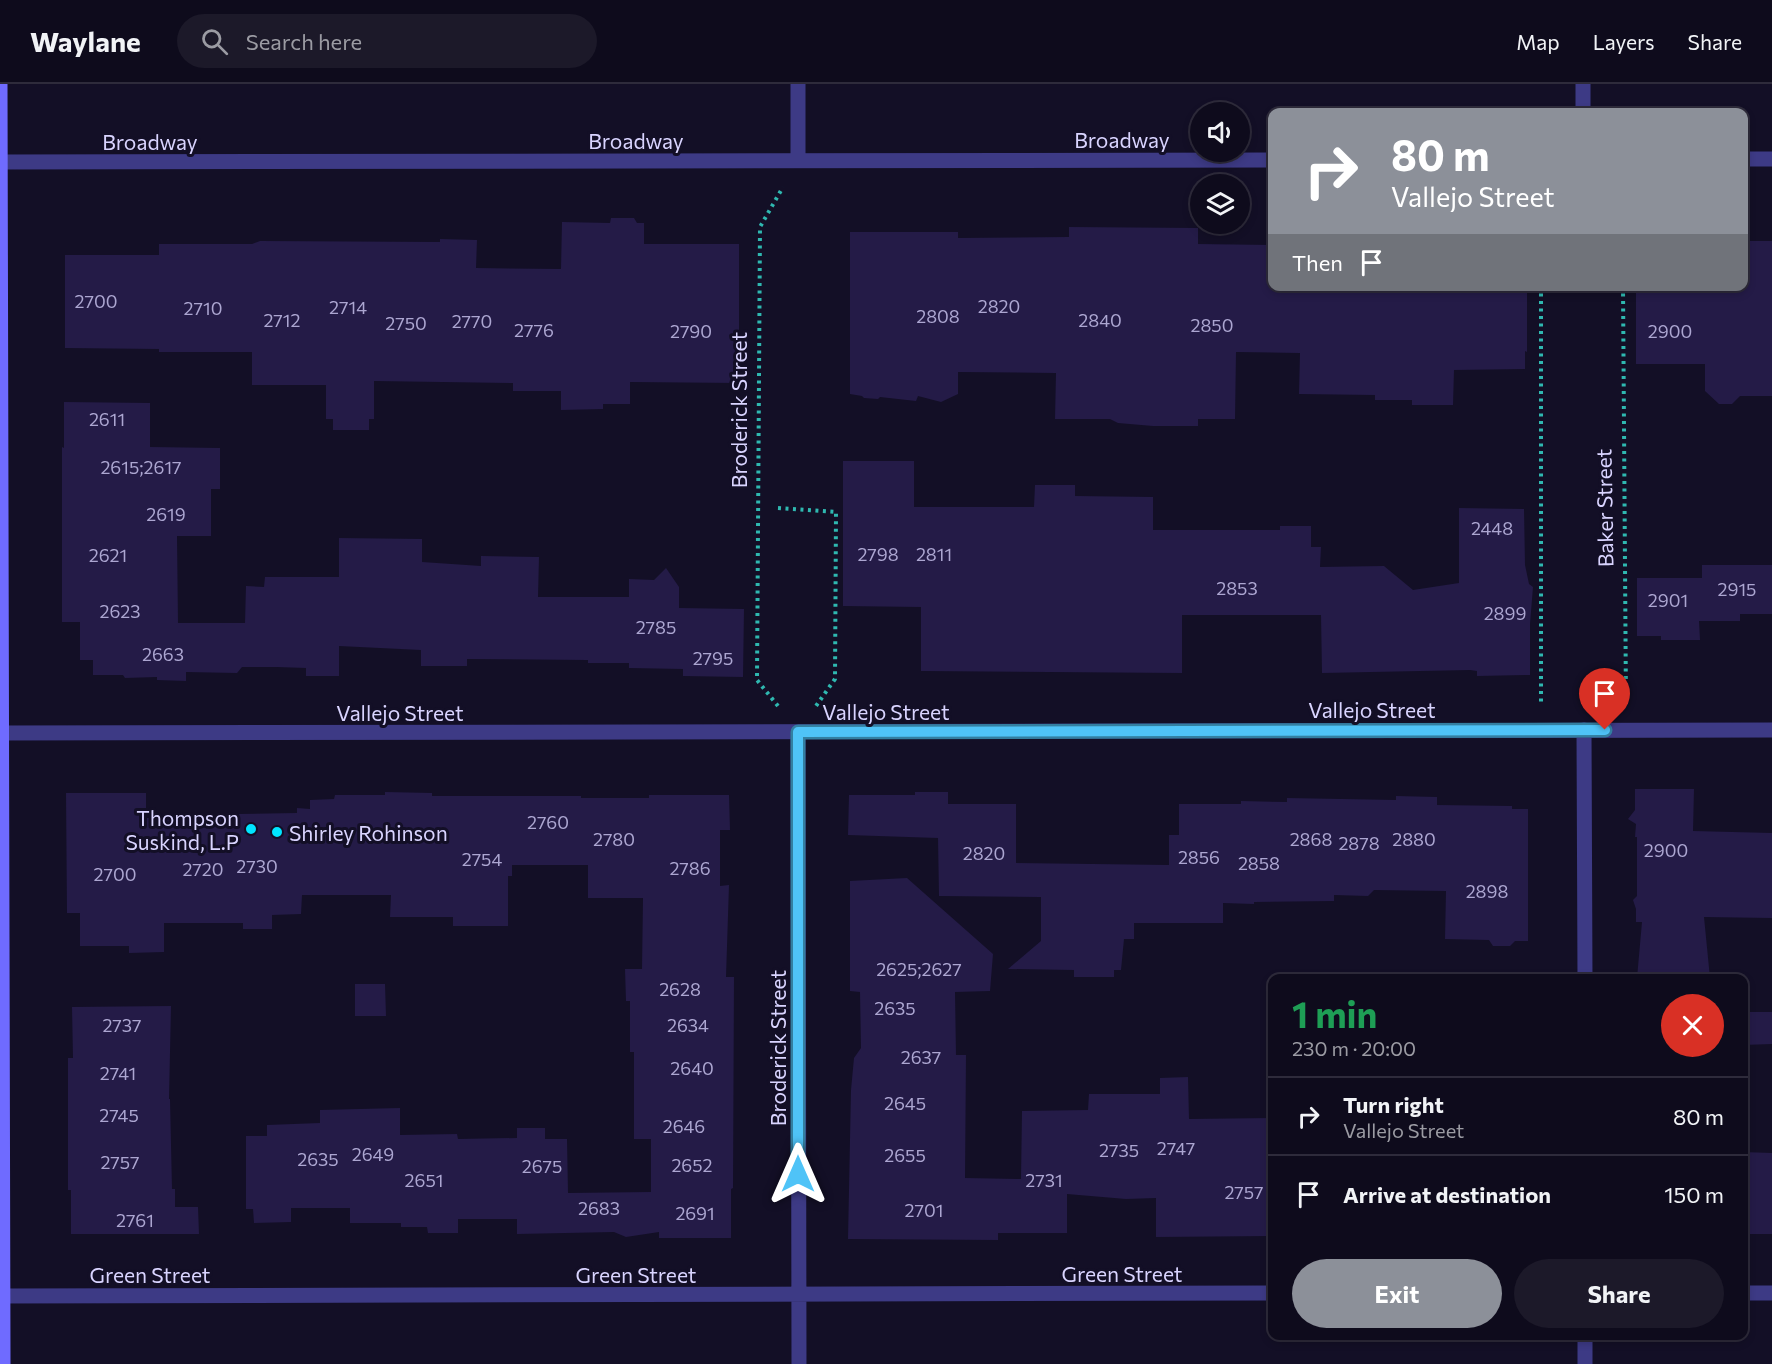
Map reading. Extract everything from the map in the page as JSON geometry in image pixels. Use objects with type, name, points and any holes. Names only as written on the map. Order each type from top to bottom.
[{"type":"main road","points":[[0,84],[1,1296],[3,1364]]},
{"type":"street","points":[[798,84],[798,160]]},
{"type":"street","points":[[1583,84],[1583,108]]},
{"type":"street","points":[[1748,159],[1772,159]]},
{"type":"street","name":"Broadway","points":[[0,162],[1268,160]]},
{"type":"street","points":[[1584,730],[1585,974]]},
{"type":"street","name":"Vallejo Street","points":[[1,734],[1772,730]]},
{"type":"street","name":"Broderick Street","points":[[798,732],[799,1364]]},
{"type":"street","name":"Green Street","points":[[1,1296],[1268,1293]]},
{"type":"street","points":[[1748,1293],[1772,1293]]},
{"type":"street","points":[[1585,1340],[1585,1364]]},
{"type":"path","name":"Broderick Street","points":[[798,160],[760,227],[757,680],[798,732]]},
{"type":"path","points":[[1541,291],[1542,730]]},
{"type":"path","name":"Baker Street","points":[[1623,291],[1626,730]]},
{"type":"path","points":[[778,508],[836,512],[835,679],[798,732]]},
{"type":"building","points":[[611,218],[634,218],[637,223],[644,223],[644,244],[739,244],[739,383],[630,382],[630,404],[603,404],[603,409],[561,410],[561,391],[513,391],[513,383],[374,381],[374,419],[369,419],[369,430],[333,430],[333,419],[326,419],[326,385],[252,385],[252,352],[159,352],[159,349],[65,348],[65,255],[159,255],[159,244],[477,240],[476,268],[561,269],[562,222],[610,223]]},
{"type":"building","points":[[1069,227],[1190,228],[1190,234],[1198,234],[1198,244],[1268,245],[1268,291],[1527,291],[1525,369],[1454,370],[1453,405],[1412,405],[1412,400],[1375,400],[1375,395],[1299,394],[1300,353],[1236,352],[1235,419],[1198,419],[1198,426],[1153,426],[1118,423],[1110,419],[1055,419],[1056,373],[958,372],[958,394],[941,402],[918,396],[916,401],[880,397],[878,399],[864,398],[850,394],[850,232],[958,232],[958,238],[1069,237]]},
{"type":"building","points":[[1748,241],[1772,241],[1772,396],[1740,396],[1732,404],[1719,404],[1705,391],[1705,364],[1636,364],[1636,291],[1748,291]]},
{"type":"building","points":[[64,402],[150,403],[150,447],[220,448],[220,489],[211,489],[211,536],[177,536],[178,623],[245,623],[246,586],[264,587],[265,577],[339,577],[339,538],[422,539],[422,562],[481,566],[481,556],[539,557],[538,597],[629,597],[629,579],[654,580],[666,568],[679,587],[679,608],[744,609],[743,677],[683,676],[683,669],[629,668],[629,663],[588,663],[588,660],[467,659],[467,666],[421,666],[421,650],[339,646],[339,676],[306,676],[306,668],[277,667],[242,667],[237,673],[186,672],[186,681],[157,680],[157,677],[125,678],[123,675],[93,675],[93,660],[80,660],[80,622],[62,622]]},
{"type":"building","points":[[843,461],[914,461],[914,507],[1034,507],[1035,485],[1075,485],[1075,496],[1153,497],[1153,530],[1280,530],[1280,526],[1311,526],[1311,547],[1321,547],[1320,567],[1384,566],[1413,590],[1459,583],[1459,508],[1524,509],[1525,565],[1529,584],[1533,587],[1530,675],[1477,676],[1477,671],[1470,670],[1322,673],[1321,615],[1182,615],[1182,673],[921,671],[921,607],[843,606]]},
{"type":"building","points":[[1702,565],[1772,565],[1772,614],[1740,614],[1740,621],[1699,621],[1700,640],[1661,640],[1661,636],[1637,636],[1637,578],[1702,578]]},
{"type":"building","points":[[1635,789],[1694,789],[1693,831],[1772,833],[1772,918],[1704,917],[1710,974],[1637,974],[1642,922],[1636,922],[1633,900],[1637,896],[1637,837],[1635,837],[1636,824],[1628,819],[1635,810]]},
{"type":"building","points":[[385,792],[432,793],[432,796],[581,796],[581,798],[729,795],[730,830],[720,830],[720,886],[729,885],[726,977],[734,977],[731,1238],[659,1238],[659,1232],[626,1237],[614,1232],[517,1234],[517,1219],[458,1219],[458,1233],[428,1233],[427,1227],[401,1227],[401,1223],[350,1223],[350,1208],[291,1208],[291,1222],[254,1223],[253,1209],[246,1209],[246,1136],[267,1136],[267,1125],[320,1123],[320,1110],[400,1108],[400,1135],[457,1134],[458,1139],[517,1138],[517,1128],[545,1128],[545,1139],[567,1139],[568,1193],[651,1192],[651,1139],[634,1139],[634,1052],[630,1052],[630,1001],[626,1001],[625,969],[642,969],[643,898],[588,898],[588,865],[512,865],[512,876],[508,876],[508,926],[453,926],[453,917],[390,917],[391,895],[302,895],[301,914],[272,915],[272,929],[243,929],[243,923],[164,923],[164,952],[129,953],[129,946],[80,946],[80,913],[67,913],[66,793],[146,793],[146,818],[237,819],[237,814],[297,813],[297,808],[310,809],[310,800],[334,799],[335,795],[385,795]]},
{"type":"building","points":[[915,792],[948,792],[948,804],[1016,804],[1016,863],[1169,865],[1169,835],[1179,835],[1179,804],[1241,804],[1241,801],[1287,802],[1287,798],[1396,800],[1396,796],[1437,797],[1437,805],[1512,806],[1512,809],[1528,809],[1528,941],[1515,941],[1510,946],[1493,946],[1489,940],[1445,939],[1446,891],[1374,890],[1368,896],[1334,895],[1334,901],[1223,903],[1223,923],[1134,923],[1134,939],[1124,939],[1121,970],[1114,970],[1114,977],[1074,977],[1074,970],[1008,969],[1041,941],[1041,897],[939,896],[938,838],[848,835],[849,795],[915,795]]},
{"type":"building","points":[[907,878],[993,954],[990,991],[955,992],[956,1055],[966,1055],[965,1178],[1021,1179],[1022,1111],[1088,1110],[1089,1094],[1160,1094],[1160,1078],[1188,1077],[1189,1119],[1268,1118],[1268,1236],[1156,1237],[1156,1198],[1126,1199],[1067,1194],[1067,1233],[998,1233],[998,1240],[848,1239],[851,1090],[854,1058],[861,1048],[860,992],[850,991],[850,881]]},
{"type":"building","points":[[355,984],[385,984],[386,1016],[355,1016]]},
{"type":"building","points":[[171,1006],[169,1099],[172,1189],[175,1189],[175,1207],[198,1207],[199,1234],[71,1234],[71,1190],[68,1190],[68,1058],[73,1058],[72,1007]]},
{"type":"building","points":[[1748,1012],[1772,1012],[1772,1044],[1748,1045]]},
{"type":"building","points":[[1748,1152],[1772,1153],[1772,1234],[1748,1234]]},
{"type":"place","name":"Thompson Suskind, L.P","points":[[251,829]]},
{"type":"place","name":"Shirley Rohinson","points":[[277,832]]},
{"type":"route","points":[[798,1174],[798,732],[1605,730]]}]
